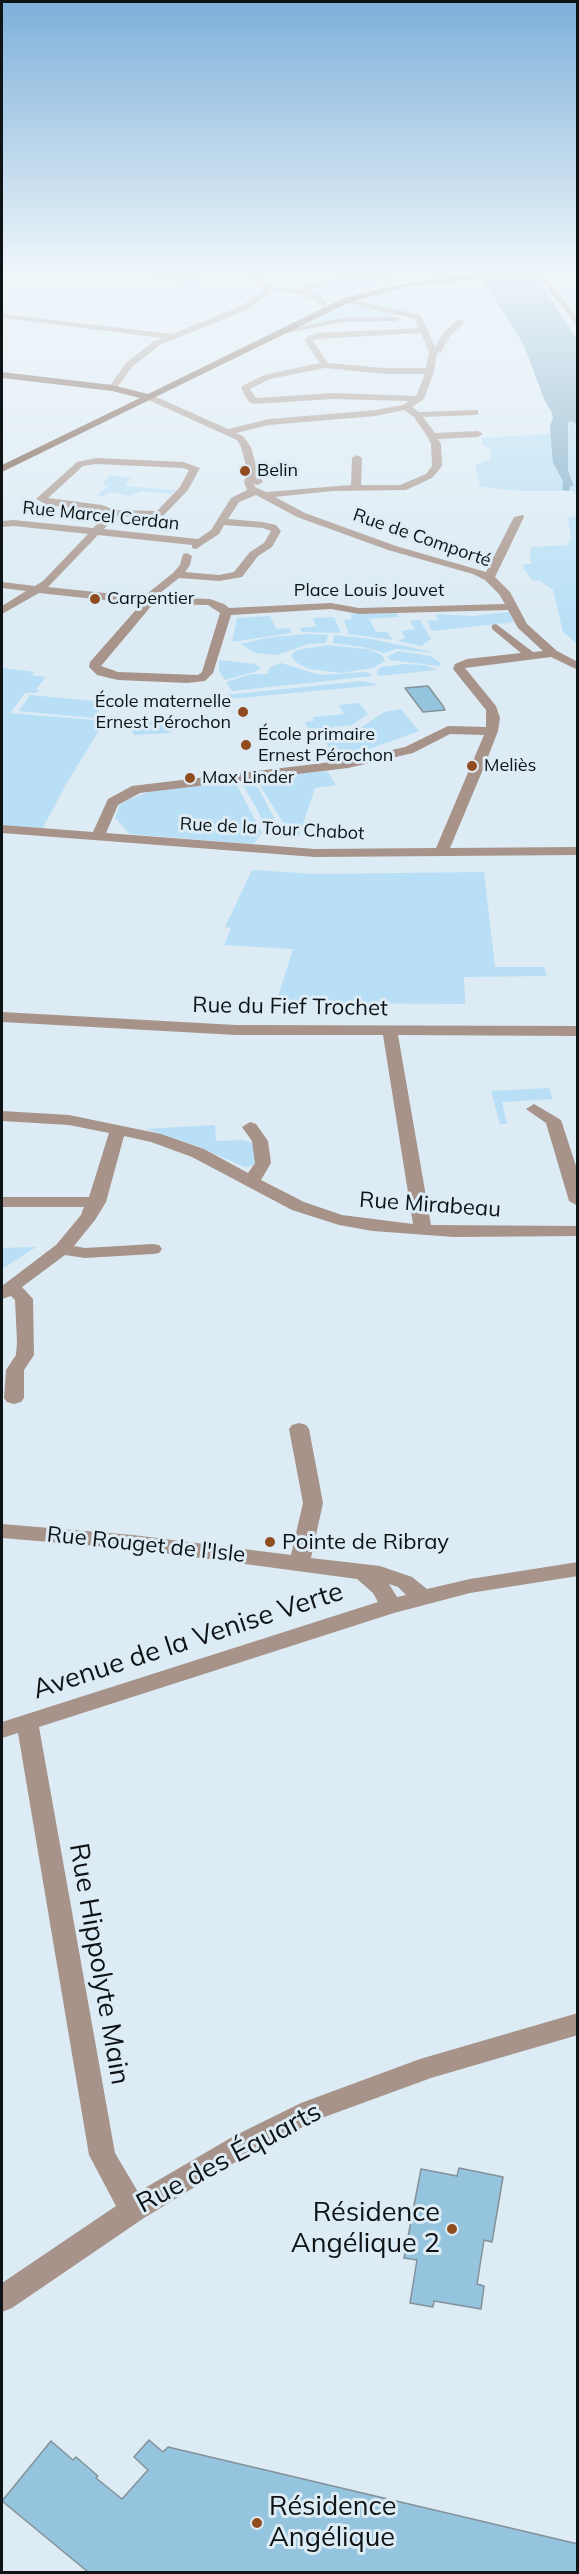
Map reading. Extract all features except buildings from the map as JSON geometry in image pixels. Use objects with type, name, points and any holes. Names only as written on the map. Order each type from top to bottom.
[{"type":"main road","points":[[85,393],[110,402]]},
{"type":"main road","points":[[111,393],[139,397]]},
{"type":"main road","points":[[132,393],[139,397]]},
{"type":"main road","points":[[2,469],[125,409],[143,393]]},
{"type":"main road","points":[[2,460],[110,402],[139,397],[147,393]]},
{"type":"street","points":[[247,393],[253,406],[333,396],[419,399]]},
{"type":"street","points":[[228,432],[269,422],[353,416],[406,407],[419,399],[421,393]]},
{"type":"street","points":[[139,397],[160,406],[182,411]]},
{"type":"street","points":[[139,397],[182,411],[240,438],[246,447],[253,473],[249,485],[264,494]]},
{"type":"street","points":[[125,409],[160,406]]},
{"type":"street","points":[[226,612],[207,673],[201,678],[111,675],[94,667],[147,600],[173,578],[185,565],[187,556],[197,544],[212,535],[232,508],[264,494],[319,489],[356,487],[403,494],[429,476],[437,466],[436,444],[417,416],[406,407]]},
{"type":"street","points":[[417,416],[475,412]]},
{"type":"street","points":[[432,436],[478,434]]},
{"type":"street","points":[[356,487],[357,458]]},
{"type":"street","points":[[86,461],[183,465],[195,468],[184,488],[160,513],[150,515],[112,513],[102,508],[47,502],[41,498],[86,461]]},
{"type":"street","name":"Rue de Comporté","points":[[264,494],[301,515],[392,548],[477,572],[489,578],[504,592],[522,626],[553,653],[578,667]]},
{"type":"street","points":[[2,611],[47,583],[112,513]]},
{"type":"street","points":[[489,578],[519,517]]},
{"type":"street","name":"Rue Marcel Cerdan","points":[[2,524],[14,523],[96,531],[197,544]]},
{"type":"street","points":[[173,578],[219,578],[238,575],[254,554],[268,545],[276,531],[272,527],[263,525],[219,523]]},
{"type":"street","name":"Place Louis Jouvet","points":[[2,585],[147,600],[210,603],[224,608],[226,612],[331,606],[359,611],[513,607]]},
{"type":"street","points":[[496,627],[531,656]]},
{"type":"street","points":[[443,852],[443,844],[492,731],[494,718],[492,709],[459,669],[459,666],[467,663],[553,653]]},
{"type":"street","points":[[98,836],[113,802],[137,789],[348,764],[409,750],[448,730],[492,731]]},
{"type":"street","name":"Rue de la Tour Chabot","points":[[2,829],[280,852],[578,851]]},
{"type":"street","name":"Rue du Fief Trochet","points":[[2,1017],[236,1030],[578,1031]]},
{"type":"street","points":[[390,1031],[423,1230]]},
{"type":"street","points":[[534,1109],[553,1120],[578,1201]]},
{"type":"street","name":"Rue Mirabeau","points":[[2,1116],[69,1120],[155,1138],[198,1153],[298,1206],[339,1220],[373,1226],[423,1230],[503,1233],[578,1231]]},
{"type":"street","points":[[250,1127],[260,1141],[263,1163],[252,1181]]},
{"type":"street","points":[[7,1291],[62,1249],[89,1216],[97,1202],[119,1129]]},
{"type":"street","points":[[2,1202],[97,1202]]},
{"type":"street","points":[[62,1249],[85,1253],[153,1250]]},
{"type":"street","points":[[7,1291],[21,1295],[26,1305],[25,1355],[8,1366],[14,1398]]},
{"type":"street","points":[[299,1429],[313,1503],[299,1563]]},
{"type":"street","name":"Rue Rouget de l'Isle","points":[[2,1532],[133,1542],[390,1575],[412,1586],[422,1597]]},
{"type":"street","name":"Avenue de la Venise Verte","points":[[2,1730],[422,1597],[489,1583],[578,1569]]},
{"type":"street","points":[[363,1572],[381,1588],[391,1606]]},
{"type":"street","name":"Rue Hippolyte Main","points":[[27,1722],[102,2155],[134,2209]]},
{"type":"street","name":"Rue des Équarts","points":[[2,2299],[134,2209],[243,2144],[310,2111],[429,2067],[578,2024]]},
{"type":"shaded area","points":[[542,393],[577,393],[577,425],[573,421],[568,422],[568,470],[573,484],[569,491],[562,490],[563,481],[553,463],[550,426],[553,418]]},
{"type":"shaded area","points":[[568,419],[577,420],[577,497],[573,491],[521,491],[480,487],[475,465],[491,459],[491,449],[482,445],[481,438],[546,434],[569,430]]},
{"type":"shaded area","points":[[110,475],[131,478],[125,486],[175,490],[172,494],[141,491],[129,496],[112,492],[101,497],[96,496],[109,486],[102,484]]},
{"type":"shaded area","points":[[577,516],[577,644],[563,632],[553,590],[539,580],[533,581],[523,568],[524,564],[533,564],[530,561],[531,547],[569,545],[568,542],[571,540],[568,518]]},
{"type":"shaded area","points":[[509,612],[514,622],[432,631],[427,621],[438,620],[435,614],[472,616]]},
{"type":"shaded area","points":[[397,613],[399,617],[369,619],[376,632],[387,632],[393,640],[349,634],[344,620],[352,619],[351,614]]},
{"type":"shaded area","points":[[270,616],[276,629],[290,628],[291,633],[232,642],[237,618]]},
{"type":"shaded area","points":[[334,617],[341,633],[302,632],[300,628],[316,626],[313,618]]},
{"type":"shaded area","points":[[420,620],[431,639],[421,646],[398,641],[405,638],[401,631],[415,629],[410,621]]},
{"type":"shaded area","points":[[306,634],[328,635],[326,643],[308,644],[277,655],[255,653],[241,644],[266,638]]},
{"type":"shaded area","points":[[334,635],[371,639],[437,653],[396,649],[384,653],[363,647],[333,643]]},
{"type":"shaded area","points":[[327,645],[367,649],[382,655],[385,661],[373,668],[340,673],[309,669],[293,659],[292,654],[297,650]]},
{"type":"shaded area","points":[[399,651],[430,656],[441,663],[440,666],[390,660],[388,656]]},
{"type":"shaded area","points":[[219,660],[255,664],[261,668],[225,680],[219,670]]},
{"type":"shaded area","points":[[281,663],[320,675],[367,672],[372,676],[232,691],[226,682],[252,674],[267,674],[270,667]]},
{"type":"shaded area","points":[[404,664],[425,665],[437,670],[379,676],[377,673],[382,667]]},
{"type":"shaded area","points":[[2,668],[35,672],[31,675],[46,677],[36,689],[39,690],[37,693],[25,693],[10,713],[105,721],[66,784],[43,828],[2,825]]},
{"type":"shaded area","points":[[362,681],[379,685],[228,699],[226,695]]},
{"type":"shaded area","points":[[30,695],[105,702],[94,718],[19,711]]},
{"type":"shaded area","points":[[359,703],[368,714],[352,725],[309,730],[305,722],[314,721],[313,717],[344,714],[339,705]]},
{"type":"shaded area","points":[[401,709],[419,731],[364,751],[333,754],[320,734],[359,729],[384,712]]},
{"type":"shaded area","points":[[143,718],[174,730],[169,733],[134,735],[132,731],[138,719]]},
{"type":"shaded area","points":[[327,771],[336,785],[315,788],[299,836],[293,838],[257,781],[262,778]]},
{"type":"shaded area","points":[[234,780],[262,833],[253,844],[130,834],[115,818],[119,806],[146,793]]},
{"type":"shaded area","points":[[249,782],[259,789],[284,837],[273,838],[242,783]]},
{"type":"shaded area","points":[[252,870],[316,874],[484,872],[495,967],[544,967],[547,976],[464,977],[465,1004],[276,1003],[293,949],[224,945],[231,928],[225,927]]},
{"type":"shaded area","points":[[549,1088],[553,1099],[502,1102],[507,1124],[500,1124],[491,1091]]},
{"type":"shaded area","points":[[215,1125],[216,1141],[244,1140],[254,1144],[256,1162],[244,1167],[195,1145],[145,1129]]},
{"type":"shaded area","points":[[36,1247],[2,1269],[2,1248]]},
{"type":"place","name":"Belin","points":[[245,471]]},
{"type":"place","name":"Carpentier","points":[[95,599]]},
{"type":"place","name":"École maternelle Ernest Pérochon","points":[[243,712]]},
{"type":"place","name":"École primaire Ernest Pérochon","points":[[246,745]]},
{"type":"place","name":"Meliès","points":[[472,766]]},
{"type":"place","name":"Max Linder","points":[[190,778]]},
{"type":"place","name":"Pointe de Ribray","points":[[270,1542]]},
{"type":"place","name":"Résidence Angélique 2","points":[[452,2229]]},
{"type":"place","name":"Résidence Angélique","points":[[257,2523]]}]
